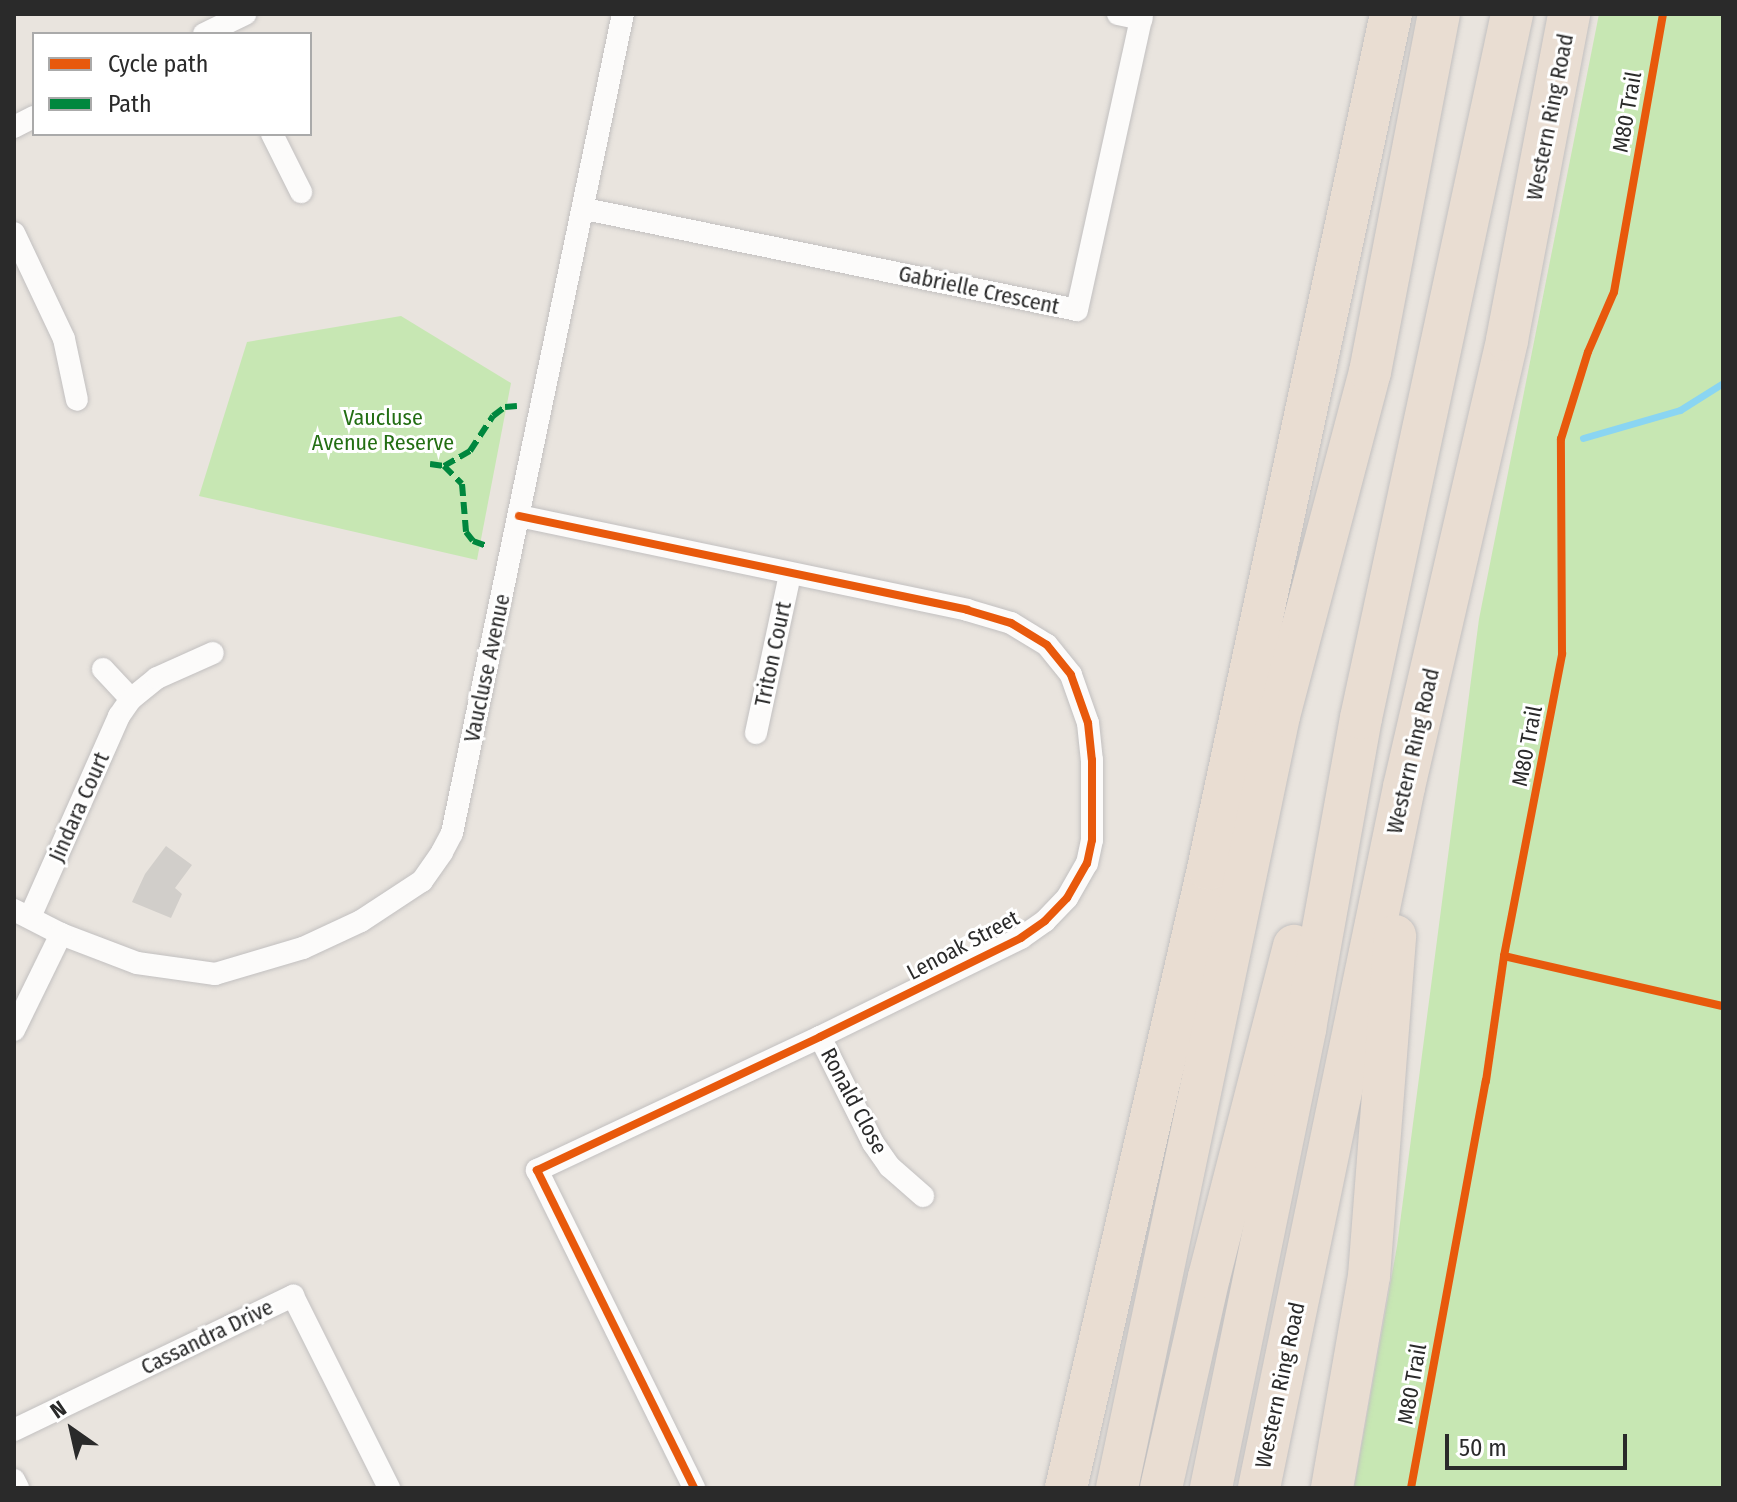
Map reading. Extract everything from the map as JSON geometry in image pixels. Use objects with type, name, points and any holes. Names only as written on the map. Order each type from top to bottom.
[{"type":"highway","points":[[1279,716],[1322,421],[1392,14]]},
{"type":"highway","points":[[1066,1488],[1208,869],[1392,14]]},
{"type":"highway","points":[[1117,1488],[1279,716],[1370,372],[1439,14]]},
{"type":"highway","points":[[1211,1488],[1305,1029],[1361,718],[1512,14]]},
{"type":"highway","name":"Western Ring Road","points":[[1259,1488],[1404,787],[1507,340],[1569,14]]},
{"type":"highway","points":[[1161,1488],[1209,1277],[1314,869],[1361,718]]},
{"type":"highway","points":[[1332,1488],[1369,1276],[1386,1084],[1404,787]]},
{"type":"street","points":[[215,32],[245,14]]},
{"type":"street","name":"Vaucluse Avenue","points":[[22,914],[61,934],[137,963],[215,974],[303,948],[361,921],[422,881],[452,833],[585,209],[623,14]]},
{"type":"street","points":[[1118,14],[1141,16]]},
{"type":"street","name":"Gabrielle Crescent","points":[[585,209],[1077,310],[1141,16]]},
{"type":"street","points":[[14,127],[32,118]]},
{"type":"street","points":[[273,136],[301,192]]},
{"type":"street","points":[[14,233],[64,339],[77,400]]},
{"type":"street","name":"Lenoak Street","points":[[519,516],[967,610],[1011,623],[1047,645],[1071,675],[1088,723],[1092,760],[1092,840],[1087,863],[1067,898],[1045,921],[1021,938],[820,1037],[537,1170],[694,1488]]},
{"type":"street","name":"Triton Court","points":[[756,733],[790,575]]},
{"type":"street","name":"Jindara Court","points":[[22,914],[119,716],[131,699],[157,678],[213,653]]},
{"type":"street","points":[[103,669],[131,699]]},
{"type":"street","points":[[14,1030],[61,934]]},
{"type":"street","name":"Ronald Close","points":[[820,1037],[873,1143],[890,1167],[923,1196]]},
{"type":"street","name":"Cassandra Drive","points":[[14,1430],[293,1296],[389,1488]]},
{"type":"street","points":[[14,1480],[18,1488]]},
{"type":"green space","points":[[1599,14],[1723,14],[1723,1488],[1354,1488],[1397,1246],[1479,619]]},
{"type":"green space","name":"Vaucluse Avenue Reserve","points":[[401,316],[511,383],[477,560],[199,496],[247,342]]},
{"type":"building","points":[[166,846],[192,865],[175,888],[182,894],[171,918],[132,902],[145,874]]},
{"type":"waterway","points":[[1583,438],[1680,410],[1723,383]]},
{"type":"marked path","points":[[430,464],[444,466],[470,451],[493,416],[505,407],[517,406]]},
{"type":"marked path","points":[[444,466],[462,484],[466,532],[473,541],[487,546]]},
{"type":"cycle path","name":"M80 Trail","points":[[1411,1488],[1486,1081],[1504,956],[1562,654],[1561,439],[1588,352],[1614,292],[1663,14]]},
{"type":"cycle path","points":[[519,516],[967,610],[1011,623],[1047,645],[1071,675],[1088,723],[1092,760],[1092,840],[1087,863],[1067,898],[1045,921],[1021,938],[820,1037],[537,1170],[694,1488]]},
{"type":"cycle path","points":[[1504,956],[1723,1006]]}]
